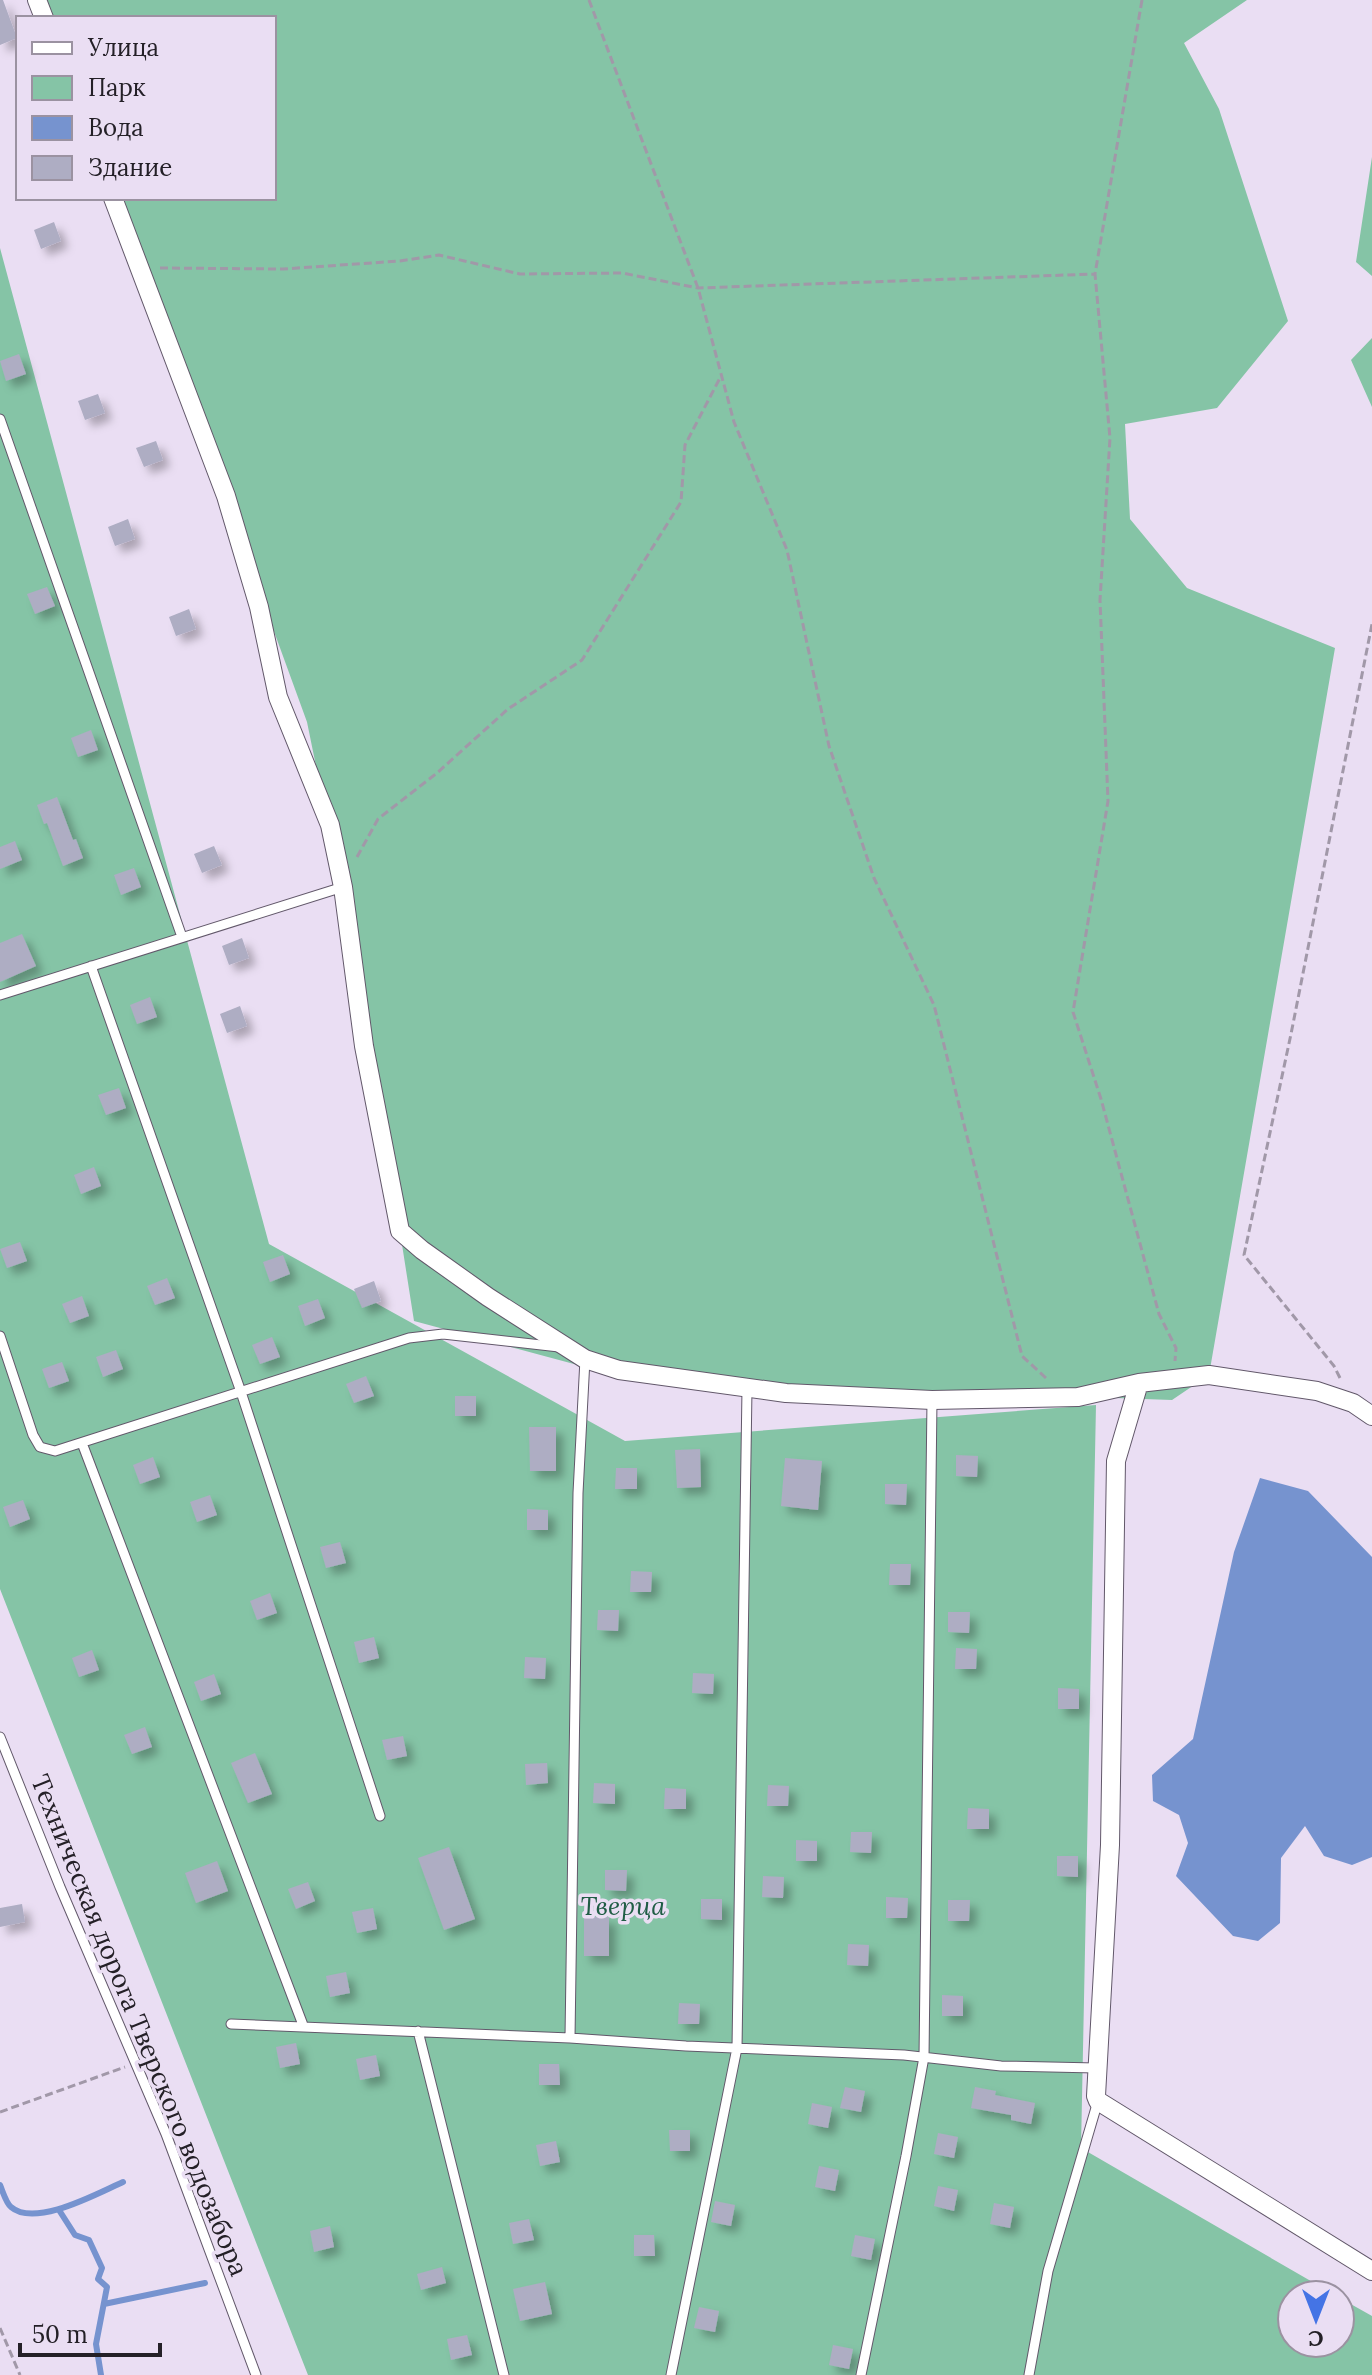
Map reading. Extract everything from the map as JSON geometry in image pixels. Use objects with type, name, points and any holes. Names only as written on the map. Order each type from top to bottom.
[{"type":"street","points":[[114,200],[226,496],[259,607],[278,697],[330,825],[343,887],[364,1046],[400,1231],[488,1297],[585,1359],[619,1370],[747,1389],[932,1400],[1078,1397],[1139,1383],[1209,1375],[1317,1391],[1353,1403],[1372,1416]]},
{"type":"street","points":[[1139,1383],[1116,1461],[1110,1845],[1096,2096],[1098,2101],[1372,2271]]},
{"type":"lane","points":[[0,419],[182,937]]},
{"type":"lane","points":[[0,995],[343,887]]},
{"type":"lane","points":[[91,966],[241,1392],[380,1816]]},
{"type":"lane","points":[[0,1336],[33,1435],[40,1447],[55,1451],[409,1338],[443,1334],[568,1348]]},
{"type":"lane","points":[[570,2038],[578,1493],[585,1359]]},
{"type":"lane","points":[[671,2375],[737,2048],[747,1389]]},
{"type":"lane","points":[[861,2375],[924,2057],[932,1400]]},
{"type":"lane","points":[[82,1443],[303,2025]]},
{"type":"lane","name":"Техническая дорога Тверского водозабора","points":[[0,1737],[60,1887],[166,2134],[256,2375]]},
{"type":"lane","points":[[231,2024],[570,2038],[924,2057],[1001,2066],[1096,2068]]},
{"type":"lane","points":[[418,2031],[504,2375]]},
{"type":"lane","points":[[1029,2375],[1048,2271],[1098,2101]]},
{"type":"path","points":[[589,0],[698,288],[734,422],[787,550],[829,746],[874,878],[934,1005],[1022,1356],[1067,1396]]},
{"type":"path","points":[[1142,0],[1095,274],[1110,438],[1100,600],[1108,801],[1073,1012],[1101,1099],[1159,1314],[1176,1348],[1173,1379]]},
{"type":"path","points":[[141,268],[283,269],[400,261],[439,255],[520,274],[622,273],[698,288],[1095,274]]},
{"type":"path","points":[[355,860],[378,819],[437,773],[508,709],[582,660],[681,502],[685,445],[721,376]]},
{"type":"path","points":[[1353,1403],[1334,1366],[1244,1255],[1298,1002],[1372,624]]},
{"type":"path","points":[[0,2112],[136,2063]]},
{"type":"path","points":[[0,2328],[20,2375]]},
{"type":"green space","points":[[43,0],[1247,0],[1184,43],[1219,109],[1288,321],[1217,408],[1125,424],[1130,519],[1187,588],[1335,648],[1209,1375],[1172,1400],[637,1381],[414,1321],[363,996],[307,722],[117,200],[276,200],[276,16],[49,16]]},
{"type":"green space","points":[[1372,157],[1372,276],[1356,262]]},
{"type":"green space","name":"Тверца","points":[[0,248],[269,1244],[625,1441],[1096,1405],[1081,2148],[1307,2279],[1276,2279],[1276,2359],[1356,2359],[1356,2307],[1372,2316],[1372,2375],[308,2375],[0,1589]]},
{"type":"green space","points":[[1372,338],[1372,407],[1351,360]]},
{"type":"water","points":[[1260,1478],[1308,1491],[1372,1557],[1372,1857],[1352,1865],[1324,1856],[1305,1826],[1281,1858],[1280,1923],[1258,1941],[1233,1936],[1176,1876],[1188,1843],[1179,1815],[1153,1801],[1152,1775],[1193,1739],[1234,1552]]},
{"type":"building","points":[[0,0],[3,0],[16,38],[0,45]]},
{"type":"building","points":[[54,222],[61,241],[41,249],[34,230]]},
{"type":"building","points":[[19,354],[26,374],[6,381],[0,361]]},
{"type":"building","points":[[98,394],[105,413],[85,420],[78,401]]},
{"type":"building","points":[[156,441],[163,460],[144,467],[136,448]]},
{"type":"building","points":[[128,519],[135,539],[115,546],[108,527]]},
{"type":"building","points":[[47,587],[55,606],[35,614],[27,594]]},
{"type":"building","points":[[189,609],[196,629],[176,636],[169,617]]},
{"type":"building","points":[[91,730],[98,750],[78,757],[71,738]]},
{"type":"building","points":[[57,797],[83,858],[63,866],[37,805]]},
{"type":"building","points":[[15,841],[22,860],[0,869],[0,847]]},
{"type":"building","points":[[214,846],[222,865],[202,873],[194,854]]},
{"type":"building","points":[[134,868],[141,887],[121,895],[114,875]]},
{"type":"building","points":[[22,934],[36,966],[0,982],[0,943]]},
{"type":"building","points":[[242,938],[249,958],[229,965],[222,946]]},
{"type":"building","points":[[150,997],[157,1017],[137,1024],[130,1005]]},
{"type":"building","points":[[240,1006],[247,1026],[227,1033],[220,1014]]},
{"type":"building","points":[[119,1088],[126,1108],[106,1115],[98,1095]]},
{"type":"building","points":[[94,1167],[101,1186],[81,1194],[74,1175]]},
{"type":"building","points":[[20,1242],[27,1261],[7,1268],[0,1249]]},
{"type":"building","points":[[283,1255],[290,1274],[270,1282],[263,1262]]},
{"type":"building","points":[[167,1278],[175,1298],[155,1305],[147,1286]]},
{"type":"building","points":[[374,1281],[381,1301],[362,1308],[354,1289]]},
{"type":"building","points":[[82,1296],[89,1316],[70,1323],[62,1304]]},
{"type":"building","points":[[318,1299],[325,1318],[305,1326],[298,1306]]},
{"type":"building","points":[[272,1337],[280,1357],[260,1364],[252,1345]]},
{"type":"building","points":[[116,1350],[123,1369],[103,1377],[96,1357]]},
{"type":"building","points":[[62,1362],[69,1381],[49,1388],[42,1369]]},
{"type":"building","points":[[366,1376],[374,1396],[354,1403],[346,1384]]},
{"type":"building","points":[[455,1396],[476,1396],[476,1416],[455,1416]]},
{"type":"building","points":[[529,1427],[556,1427],[556,1471],[530,1471]]},
{"type":"building","points":[[700,1449],[701,1487],[677,1488],[675,1450]]},
{"type":"building","points":[[956,1455],[978,1456],[977,1477],[956,1476]]},
{"type":"building","points":[[153,1457],[160,1477],[140,1484],[133,1465]]},
{"type":"building","points":[[785,1458],[822,1461],[818,1510],[781,1506]]},
{"type":"building","points":[[616,1468],[637,1468],[637,1489],[615,1489]]},
{"type":"building","points":[[885,1484],[907,1484],[906,1505],[885,1504]]},
{"type":"building","points":[[210,1495],[217,1515],[197,1522],[190,1502]]},
{"type":"building","points":[[23,1500],[30,1519],[10,1527],[3,1507]]},
{"type":"building","points":[[527,1509],[548,1510],[548,1530],[527,1530]]},
{"type":"building","points":[[340,1542],[346,1563],[326,1568],[320,1547]]},
{"type":"building","points":[[890,1564],[911,1564],[910,1585],[889,1585]]},
{"type":"building","points":[[631,1571],[652,1572],[651,1592],[630,1592]]},
{"type":"building","points":[[270,1593],[277,1613],[257,1620],[250,1601]]},
{"type":"building","points":[[598,1610],[619,1610],[618,1631],[597,1630]]},
{"type":"building","points":[[948,1612],[970,1612],[969,1633],[948,1632]]},
{"type":"building","points":[[374,1637],[379,1658],[359,1663],[354,1642]]},
{"type":"building","points":[[956,1648],[977,1649],[976,1669],[955,1669]]},
{"type":"building","points":[[92,1650],[99,1670],[79,1677],[72,1658]]},
{"type":"building","points":[[525,1657],[546,1658],[545,1679],[524,1678]]},
{"type":"building","points":[[693,1673],[714,1674],[713,1694],[692,1693]]},
{"type":"building","points":[[214,1674],[221,1694],[201,1701],[194,1682]]},
{"type":"building","points":[[1058,1688],[1079,1689],[1079,1709],[1058,1709]]},
{"type":"building","points":[[145,1727],[152,1747],[132,1754],[124,1735]]},
{"type":"building","points":[[403,1736],[407,1756],[387,1760],[382,1740]]},
{"type":"building","points":[[255,1753],[272,1794],[248,1803],[231,1763]]},
{"type":"building","points":[[547,1763],[548,1783],[526,1785],[525,1764]]},
{"type":"building","points":[[594,1783],[615,1784],[615,1804],[593,1803]]},
{"type":"building","points":[[768,1785],[789,1786],[788,1806],[767,1806]]},
{"type":"building","points":[[665,1788],[686,1789],[686,1809],[664,1809]]},
{"type":"building","points":[[968,1808],[989,1809],[989,1829],[967,1829]]},
{"type":"building","points":[[851,1832],[872,1832],[871,1853],[850,1852]]},
{"type":"building","points":[[796,1840],[817,1841],[817,1861],[796,1861]]},
{"type":"building","points":[[449,1847],[475,1919],[444,1930],[418,1858]]},
{"type":"building","points":[[1057,1856],[1078,1856],[1078,1877],[1057,1876]]},
{"type":"building","points":[[217,1861],[228,1891],[196,1903],[185,1873]]},
{"type":"building","points":[[605,1870],[627,1870],[626,1891],[605,1890]]},
{"type":"building","points":[[763,1876],[784,1877],[783,1898],[762,1897]]},
{"type":"building","points":[[308,1882],[315,1901],[296,1909],[288,1889]]},
{"type":"building","points":[[886,1897],[908,1898],[907,1918],[886,1918]]},
{"type":"building","points":[[701,1899],[722,1899],[722,1920],[701,1919]]},
{"type":"building","points":[[948,1900],[970,1900],[969,1921],[948,1921]]},
{"type":"building","points":[[22,1904],[25,1922],[0,1927],[0,1908]]},
{"type":"building","points":[[373,1908],[377,1929],[357,1933],[352,1912]]},
{"type":"building","points":[[584,1917],[609,1917],[609,1956],[584,1956]]},
{"type":"building","points":[[848,1944],[869,1945],[868,1966],[847,1965]]},
{"type":"building","points":[[346,1972],[350,1993],[330,1997],[326,1976]]},
{"type":"building","points":[[942,1995],[963,1996],[963,2016],[942,2016]]},
{"type":"building","points":[[679,2003],[700,2004],[699,2024],[678,2024]]},
{"type":"building","points":[[296,2043],[300,2064],[280,2068],[276,2047]]},
{"type":"building","points":[[376,2055],[380,2076],[360,2080],[356,2059]]},
{"type":"building","points":[[539,2064],[559,2064],[560,2085],[539,2085]]},
{"type":"building","points":[[845,2087],[865,2091],[861,2112],[840,2108]]},
{"type":"building","points":[[975,2087],[996,2091],[995,2095],[1035,2103],[1031,2124],[1011,2120],[1011,2115],[971,2108]]},
{"type":"building","points":[[812,2103],[832,2107],[828,2128],[808,2124]]},
{"type":"building","points":[[669,2130],[690,2130],[690,2151],[670,2151]]},
{"type":"building","points":[[938,2133],[958,2137],[954,2158],[934,2154]]},
{"type":"building","points":[[556,2141],[560,2162],[540,2166],[536,2145]]},
{"type":"building","points":[[819,2166],[839,2170],[835,2191],[815,2187]]},
{"type":"building","points":[[938,2186],[958,2190],[954,2211],[934,2206]]},
{"type":"building","points":[[715,2201],[735,2205],[731,2226],[711,2222]]},
{"type":"building","points":[[994,2203],[1014,2207],[1010,2228],[990,2224]]},
{"type":"building","points":[[529,2219],[534,2240],[513,2244],[509,2223]]},
{"type":"building","points":[[330,2226],[334,2247],[314,2252],[310,2231]]},
{"type":"building","points":[[634,2235],[654,2235],[655,2256],[634,2256]]},
{"type":"building","points":[[855,2235],[875,2239],[871,2260],[851,2256]]},
{"type":"building","points":[[442,2267],[446,2283],[421,2290],[417,2274]]},
{"type":"building","points":[[545,2282],[552,2314],[520,2321],[513,2289]]},
{"type":"building","points":[[699,2307],[719,2311],[715,2332],[694,2328]]},
{"type":"building","points":[[467,2335],[472,2355],[451,2360],[447,2339]]},
{"type":"building","points":[[833,2345],[853,2349],[849,2369],[829,2365]]},
{"type":"waterway","points":[[0,2185],[11,2207],[35,2214],[67,2206],[123,2182]]},
{"type":"waterway","points":[[59,2210],[75,2235],[89,2240],[102,2268],[98,2279],[107,2287],[96,2344],[101,2375]]},
{"type":"waterway","points":[[104,2304],[205,2283]]}]
